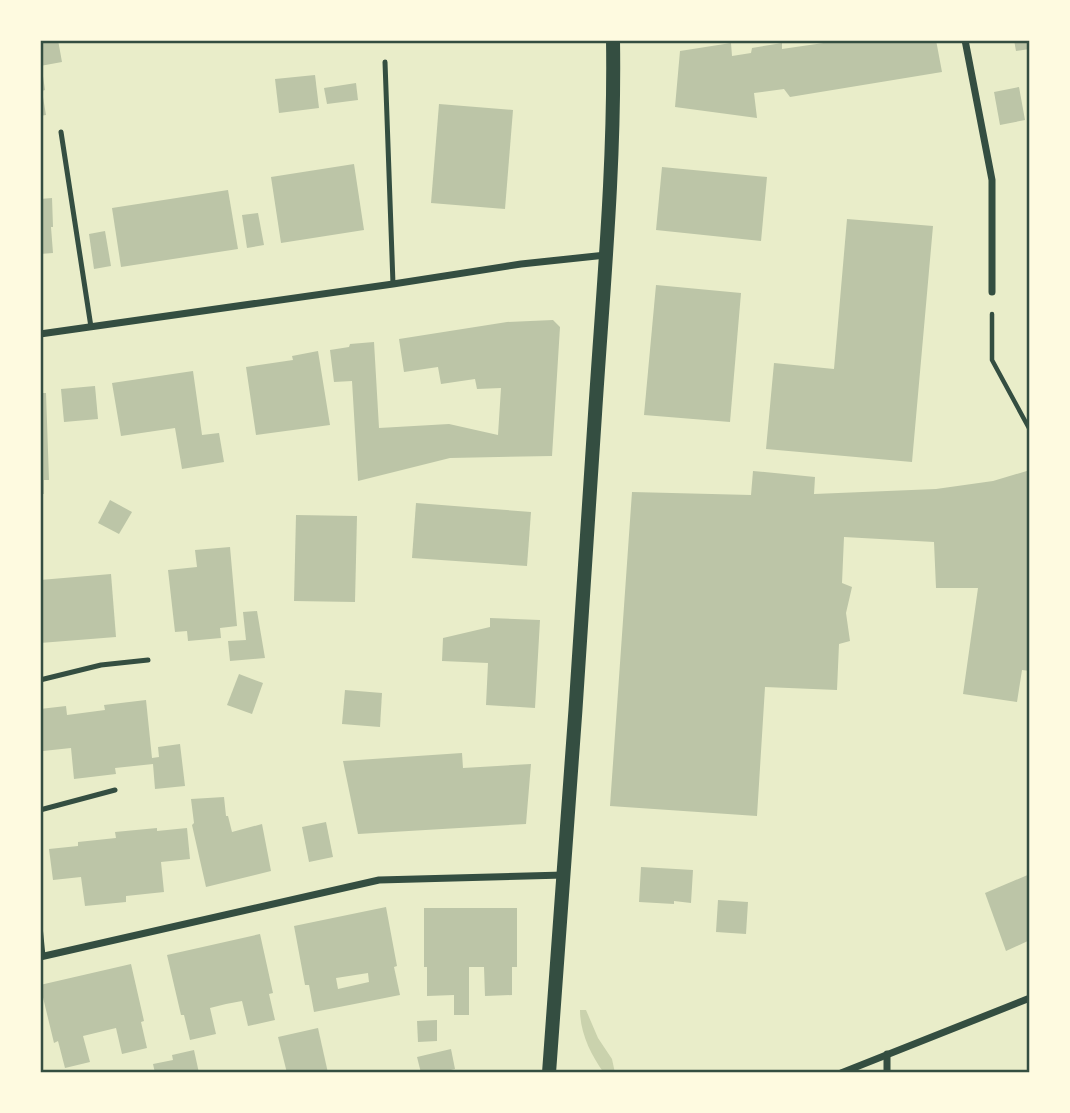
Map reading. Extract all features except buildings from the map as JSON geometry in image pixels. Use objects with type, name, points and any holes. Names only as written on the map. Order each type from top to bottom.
[{"type":"main road","points":[[550,1073],[606,256],[613,124],[613,40]]},
{"type":"street","points":[[965,40],[992,180],[992,292]]},
{"type":"street","points":[[40,334],[522,264],[606,256]]},
{"type":"street","points":[[42,957],[379,880],[564,875]]},
{"type":"street","points":[[841,1073],[1030,998]]},
{"type":"street","points":[[887,1054],[887,1073]]},
{"type":"lane","points":[[385,62],[394,284]]},
{"type":"lane","points":[[61,132],[91,327]]},
{"type":"lane","points":[[40,680],[101,665],[148,660]]},
{"type":"lane","points":[[40,810],[115,790]]},
{"type":"lane","points":[[40,926],[42,957]]},
{"type":"path","points":[[992,292],[992,360],[1030,430]]},
{"type":"green space","points":[[580,1010],[586,1010],[598,1038],[612,1059],[615,1073],[604,1073],[595,1059],[584,1035]]}]
